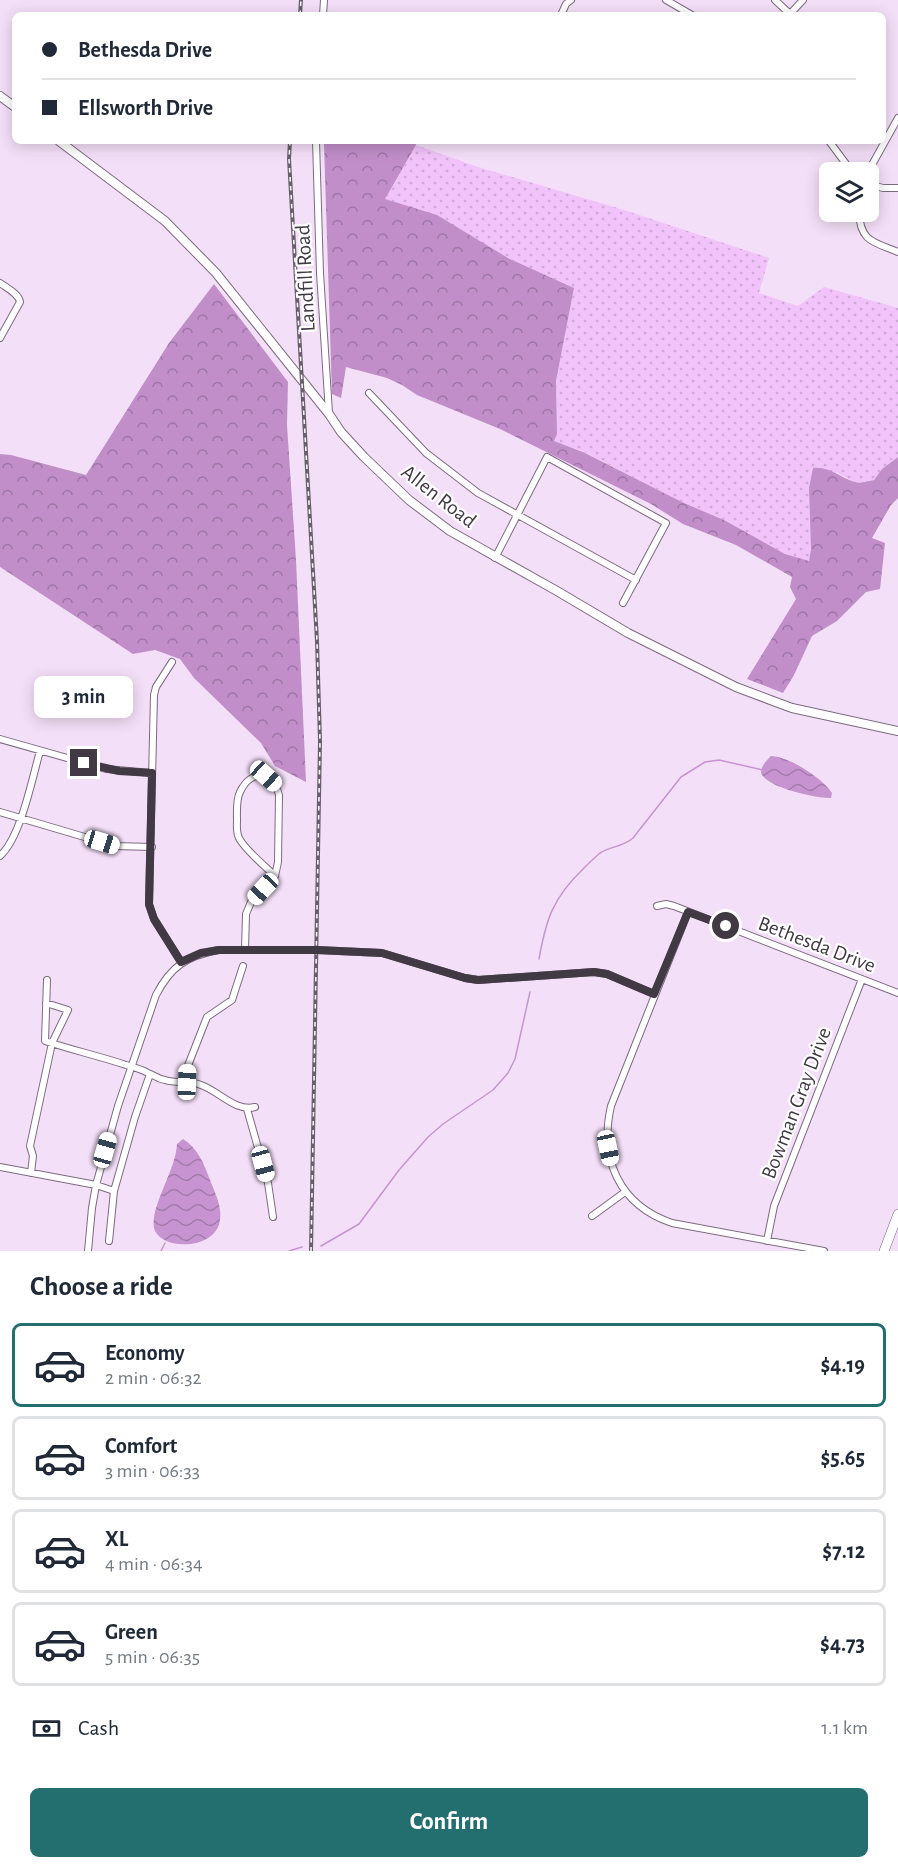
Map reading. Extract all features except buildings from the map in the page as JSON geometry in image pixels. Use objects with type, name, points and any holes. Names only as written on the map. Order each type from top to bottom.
[{"type":"main road","name":"Allen Road","points":[[63,144],[165,221],[216,273],[341,432],[409,500],[450,531],[627,633],[736,687],[792,708],[898,731]]},
{"type":"main road","points":[[884,1251],[898,1214]]},
{"type":"street","points":[[562,12],[571,0]]},
{"type":"street","points":[[666,0],[687,12]]},
{"type":"street","points":[[678,7],[682,0]]},
{"type":"street","points":[[775,0],[788,12]]},
{"type":"street","points":[[792,12],[803,0]]},
{"type":"street","points":[[886,140],[898,118]]},
{"type":"street","name":"Landfill Road","points":[[315,144],[329,414]]},
{"type":"street","points":[[831,144],[845,162]]},
{"type":"street","points":[[874,162],[884,144]]},
{"type":"street","points":[[879,187],[898,188]]},
{"type":"street","points":[[859,222],[865,237],[871,242],[898,252]]},
{"type":"street","points":[[0,283],[20,299],[20,303],[0,338]]},
{"type":"street","points":[[369,393],[426,453],[478,493],[636,580]]},
{"type":"street","points":[[495,558],[547,457],[666,523],[623,603]]},
{"type":"street","points":[[172,662],[156,687],[154,695],[149,904],[154,919],[181,962]]},
{"type":"street","points":[[0,739],[106,769],[152,773]]},
{"type":"street","points":[[0,856],[11,843],[21,818],[40,750]]},
{"type":"street","points":[[244,950],[246,914],[250,902],[275,876],[278,862],[279,795],[276,786],[266,776],[258,776],[252,778],[240,790],[237,798],[237,834],[240,841],[275,876]]},
{"type":"street","points":[[0,812],[115,846],[152,847]]},
{"type":"street","name":"Bethesda Drive","points":[[657,906],[666,904],[898,993]]},
{"type":"street","points":[[688,912],[611,1106],[606,1127],[611,1164],[616,1177],[625,1192],[644,1210],[659,1219],[824,1251]]},
{"type":"street","points":[[88,1251],[96,1185],[118,1106],[156,995],[165,979],[181,962],[210,951],[317,950],[382,953],[478,980],[594,972],[607,974],[654,994]]},
{"type":"street","points":[[187,1082],[187,1068],[207,1017],[232,1000],[243,966]]},
{"type":"street","name":"Bowman Gray Drive","points":[[767,1241],[774,1206],[862,979]]},
{"type":"street","points":[[47,980],[45,1041],[131,1067],[169,1082],[202,1085],[231,1102],[248,1109],[255,1107]]},
{"type":"street","points":[[31,1173],[33,1156],[30,1146],[52,1043],[68,1010],[46,1003]]},
{"type":"street","points":[[109,1241],[114,1191],[150,1074]]},
{"type":"street","points":[[248,1109],[268,1183],[273,1217]]},
{"type":"street","points":[[0,1167],[96,1185],[114,1191]]},
{"type":"street","points":[[592,1216],[625,1192]]},
{"type":"shaded area","points":[[416,145],[478,167],[621,209],[769,258],[759,293],[798,306],[824,287],[898,308],[898,457],[882,469],[874,480],[856,483],[836,472],[811,549],[809,562],[785,554],[724,520],[684,503],[582,451],[554,441],[557,434],[556,381],[574,288],[385,199]]},
{"type":"green space","points":[[324,144],[416,144],[385,199],[437,215],[508,258],[574,288],[556,381],[557,434],[554,441],[583,452],[684,503],[724,520],[785,554],[809,561],[811,549],[809,488],[813,468],[825,469],[862,483],[874,480],[882,469],[898,457],[898,498],[891,505],[872,538],[885,543],[880,589],[866,592],[837,621],[812,636],[783,693],[747,679],[796,599],[790,587],[792,577],[736,545],[683,524],[651,504],[500,429],[417,395],[387,378],[346,367],[341,398],[332,394]]},
{"type":"green space","points":[[214,284],[288,382],[287,425],[296,560],[306,782],[275,766],[261,743],[194,678],[180,659],[155,650],[133,654],[0,567],[0,454],[86,475],[169,343]]},
{"type":"water","points":[[771,756],[796,764],[813,775],[832,793],[831,798],[804,794],[771,783],[761,772],[763,765]]},
{"type":"water","points":[[183,1139],[193,1147],[203,1162],[218,1200],[220,1220],[216,1230],[209,1238],[188,1244],[176,1244],[158,1236],[154,1228],[154,1219],[176,1154],[177,1144]]},
{"type":"waterway","points":[[539,959],[548,921],[564,890],[600,853],[633,838],[681,777],[705,762],[719,760],[763,770]]},
{"type":"waterway","points":[[321,1246],[359,1224],[399,1170],[428,1137],[493,1090],[508,1073],[515,1059],[530,992]]},
{"type":"waterway","points":[[161,1251],[165,1243]]},
{"type":"waterway","points":[[289,1251],[302,1247]]},
{"type":"railway","points":[[300,12],[301,0]]},
{"type":"railway","points":[[290,144],[317,641],[320,741],[311,1251]]},
{"type":"route","points":[[84,763],[119,771],[152,773],[149,904],[154,919],[181,962],[201,953],[219,950],[382,953],[478,980],[594,972],[607,974],[654,994],[688,912],[726,926]]}]
